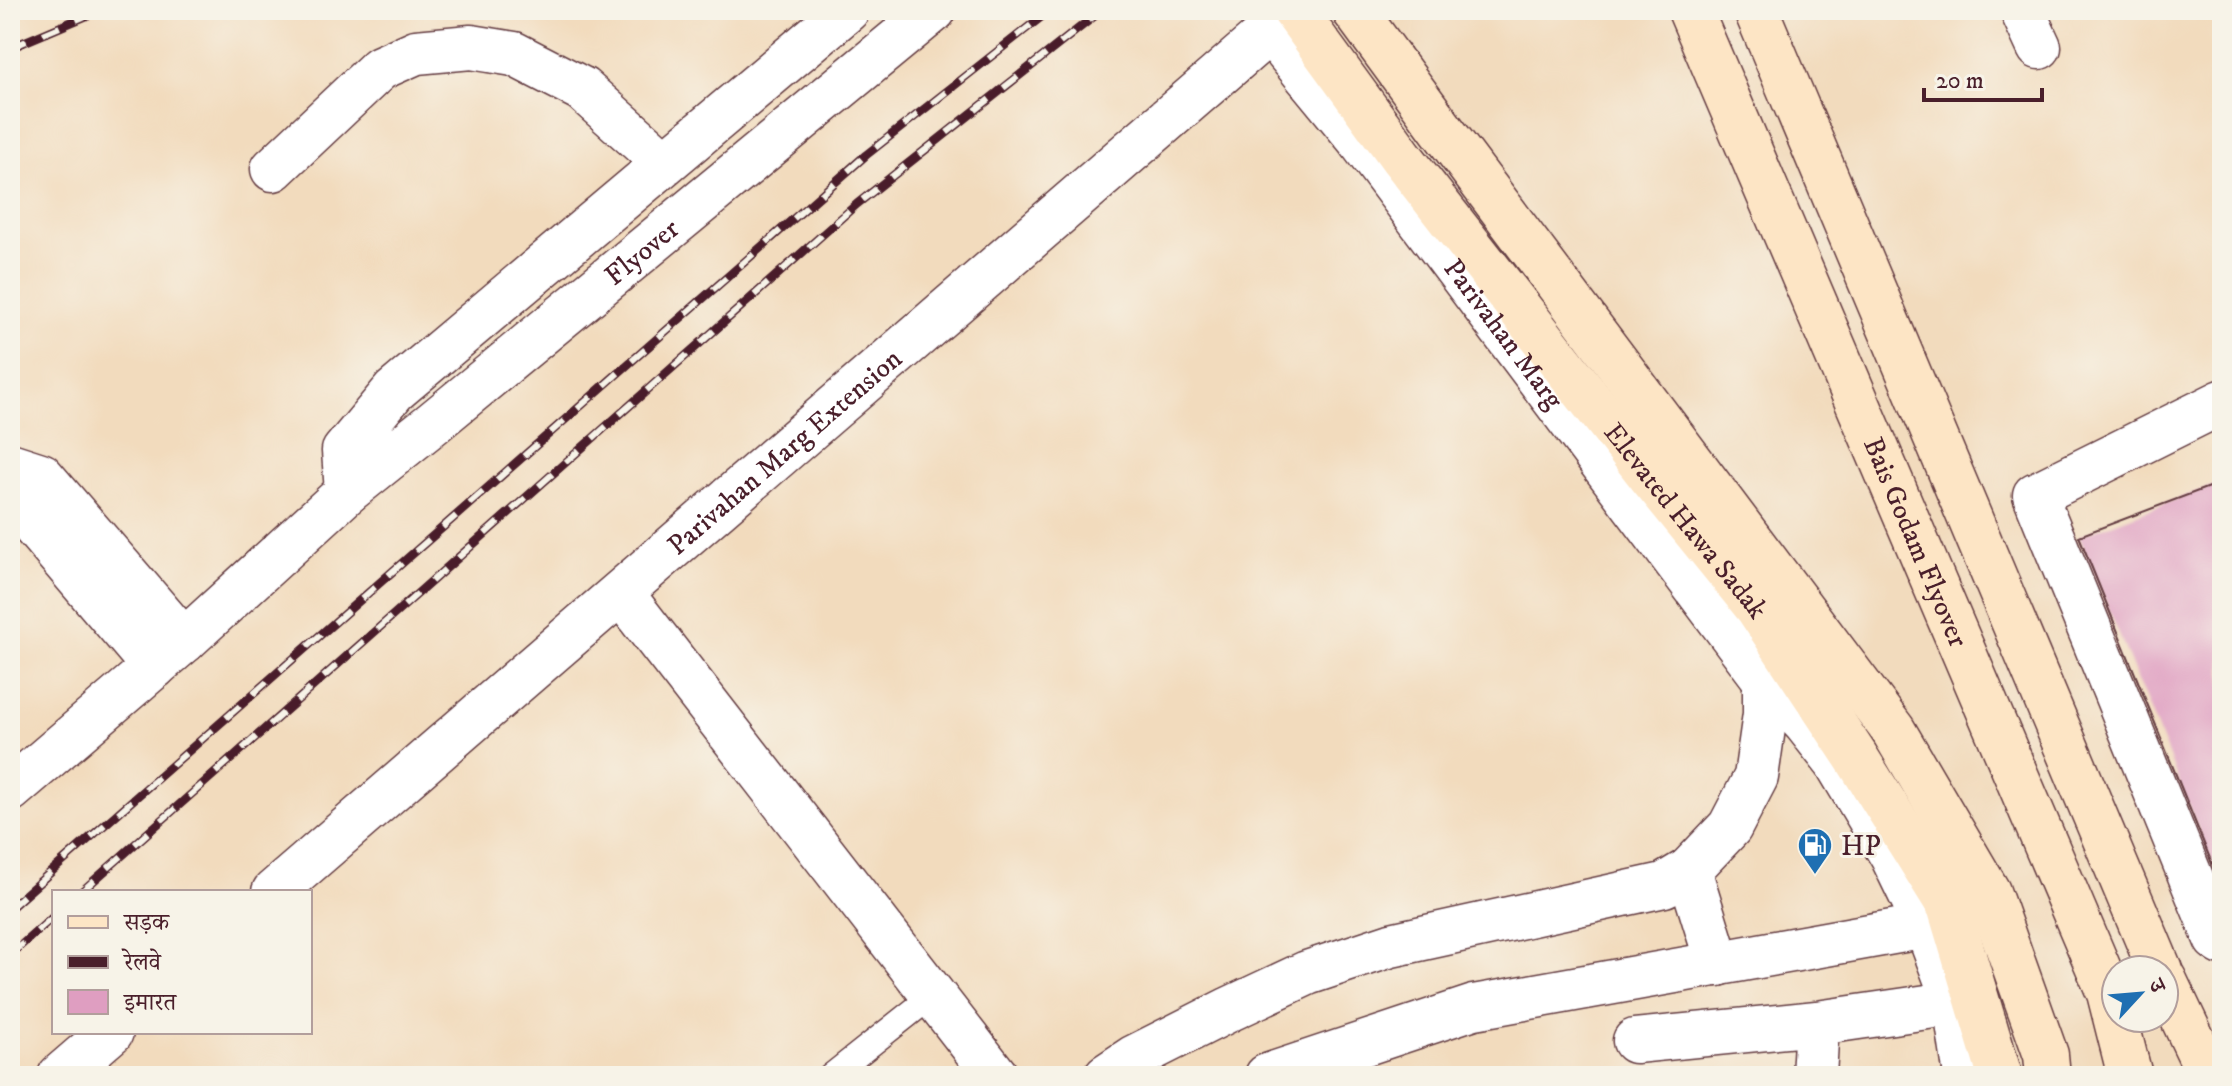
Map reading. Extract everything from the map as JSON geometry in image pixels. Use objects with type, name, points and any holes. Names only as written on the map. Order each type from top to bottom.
[{"type":"main road","name":"Elevated Hawa Sadak","points":[[1354,10],[1893,730],[1988,892],[2046,1055],[2048,1076]]},
{"type":"main road","name":"Bais Godam Flyover","points":[[1690,10],[2109,993],[2130,1076]]},
{"type":"main road","name":"Bais Godam Flyover","points":[[1756,10],[2154,954]]},
{"type":"main road","name":"Elevated Hawa Sadak","points":[[1281,20],[1402,158],[1758,609],[1949,906],[2000,1076]]},
{"type":"main road","name":"Bais Godam Flyover","points":[[2180,1013],[2210,1076]]},
{"type":"street","points":[[347,492],[344,451],[394,391],[847,10]]},
{"type":"street","name":"Flyover","points":[[10,790],[169,654],[347,492],[934,10]]},
{"type":"street","name":"Parivahan Marg Extension","points":[[276,890],[1281,20]]},
{"type":"street","name":"Parivahan Marg","points":[[1281,20],[1358,138],[1765,680]]},
{"type":"street","points":[[273,169],[380,68],[416,52],[471,47],[514,54],[582,89],[665,163]]},
{"type":"street","points":[[2222,402],[2035,495],[2216,939],[2222,943]]},
{"type":"street","points":[[10,465],[41,475],[169,654]]},
{"type":"street","points":[[10,486],[17,506],[169,654]]},
{"type":"street","points":[[621,593],[996,1076]]},
{"type":"street","points":[[1106,1076],[1133,1058],[1307,973],[1391,945],[1664,885],[1689,870],[1730,827],[1756,777],[1765,714],[1765,680]]},
{"type":"street","points":[[1765,680],[1836,762],[1892,856],[1926,926],[1955,1003],[1966,1076]]},
{"type":"street","points":[[1689,870],[1718,964]]},
{"type":"street","points":[[1273,1075],[1474,1007],[1926,926]]},
{"type":"street","points":[[1635,1041],[1817,1023],[1955,1003]]},
{"type":"street","points":[[1814,1076],[1817,1023]]},
{"type":"street","points":[[60,1076],[109,1034]]},
{"type":"lane","points":[[831,1076],[857,1068],[933,995]]},
{"type":"building","points":[[2222,482],[2222,888],[2079,536]]},
{"type":"railway","points":[[10,48],[100,10]]},
{"type":"railway","points":[[10,908],[866,155],[1050,10]]},
{"type":"railway","points":[[83,890],[857,204],[1102,10]]},
{"type":"railway","points":[[10,955],[52,918]]},
{"type":"place","name":"HP","points":[[1815,876]]}]
